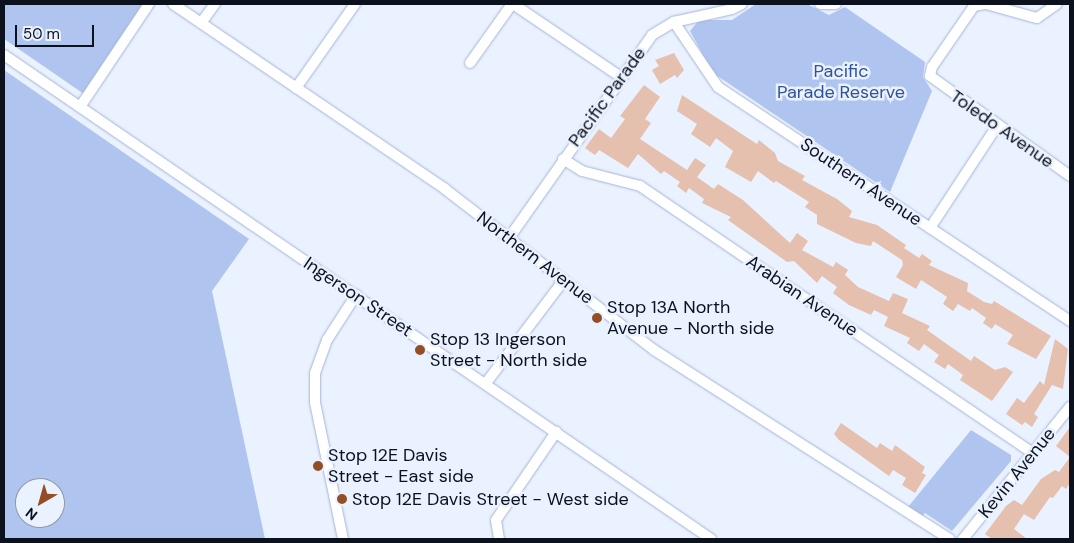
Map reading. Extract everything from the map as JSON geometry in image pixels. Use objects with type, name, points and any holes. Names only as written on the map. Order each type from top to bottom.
[{"type":"street","points":[[80,108],[149,4]]},
{"type":"street","name":"Northern Avenue","points":[[173,4],[509,238],[654,350],[950,539]]},
{"type":"street","points":[[201,23],[214,4]]},
{"type":"street","points":[[296,88],[355,4]]},
{"type":"street","points":[[470,63],[513,4],[621,77]]},
{"type":"street","name":"Pacific Parade","points":[[509,238],[652,35],[674,22],[732,9],[742,4]]},
{"type":"street","points":[[820,4],[835,4]]},
{"type":"street","points":[[986,4],[1037,18],[1057,4]]},
{"type":"street","name":"Toledo Avenue","points":[[986,4],[974,6],[932,67],[933,81],[1070,176]]},
{"type":"street","name":"Southern Avenue","points":[[674,22],[718,87],[1070,321]]},
{"type":"street","name":"Ingerson Street","points":[[4,55],[486,383],[711,539]]},
{"type":"street","points":[[930,228],[997,126]]},
{"type":"street","name":"Arabian Avenue","points":[[563,159],[582,171],[640,186],[1033,453]]},
{"type":"street","points":[[486,383],[564,280]]},
{"type":"street","points":[[342,539],[315,404],[315,373],[327,340],[356,295]]},
{"type":"street","name":"Kevin Avenue","points":[[963,539],[1070,407]]},
{"type":"street","points":[[499,539],[496,520],[556,432]]},
{"type":"green space","points":[[4,4],[143,4],[84,94],[4,39]]},
{"type":"green space","name":"Pacific Parade Reserve","points":[[756,4],[807,4],[829,15],[845,7],[925,62],[923,77],[932,91],[890,192],[713,73],[690,31],[699,20],[732,20]]},
{"type":"green space","points":[[4,70],[249,239],[212,291],[265,539],[4,539]]},
{"type":"green space","points":[[971,430],[1011,455],[1011,461],[952,531],[925,513],[922,516],[908,507]]},
{"type":"building","points":[[674,53],[684,70],[677,78],[675,75],[660,84],[652,70],[659,66],[655,60]]},
{"type":"building","points":[[644,85],[660,97],[645,119],[651,123],[640,139],[687,170],[695,158],[706,165],[697,177],[714,189],[718,184],[743,200],[790,243],[797,233],[808,241],[802,250],[833,267],[836,262],[848,270],[845,275],[858,287],[889,301],[893,293],[908,299],[902,313],[930,326],[927,330],[971,361],[974,356],[995,370],[1005,367],[1013,372],[992,401],[960,380],[963,375],[948,364],[945,369],[934,362],[939,355],[924,344],[919,351],[907,343],[910,338],[884,326],[888,317],[874,310],[871,315],[849,305],[833,293],[837,287],[822,276],[817,283],[794,261],[787,262],[728,220],[731,217],[702,203],[704,199],[689,188],[686,193],[677,186],[680,182],[664,171],[661,174],[638,154],[628,168],[599,150],[595,155],[585,148],[599,129],[611,138],[625,119],[620,116]]},
{"type":"building","points":[[682,95],[757,144],[759,140],[775,153],[778,161],[805,176],[802,180],[837,199],[852,211],[849,217],[877,225],[906,245],[904,248],[919,258],[922,254],[932,261],[929,265],[968,283],[967,291],[984,302],[992,304],[994,301],[1051,336],[1036,359],[1007,344],[1013,335],[995,324],[992,329],[983,323],[986,318],[972,308],[970,311],[958,304],[953,311],[943,304],[947,297],[921,280],[916,289],[896,277],[903,265],[902,260],[873,241],[871,246],[856,243],[817,224],[817,215],[805,207],[809,202],[776,181],[774,183],[758,171],[751,182],[725,167],[733,151],[716,138],[710,147],[691,134],[697,124],[677,111]]},
{"type":"building","points":[[1055,339],[1068,349],[1063,389],[1052,385],[1034,414],[1038,417],[1032,427],[1025,422],[1022,425],[1006,414],[1017,398],[1024,403],[1040,381],[1044,385]]},
{"type":"building","points":[[841,423],[877,448],[880,443],[892,451],[895,445],[925,467],[922,473],[926,475],[915,493],[902,485],[906,478],[893,470],[889,476],[839,440],[834,434]]},
{"type":"building","points":[[1070,427],[1070,457],[1056,446]]},
{"type":"building","points":[[1070,457],[1070,483],[1066,489],[1062,486],[1053,498],[1050,497],[1034,520],[1024,514],[1014,529],[1027,539],[992,539],[985,534],[1006,506],[1014,500],[1022,505],[1041,479],[1055,470],[1059,472]]},
{"type":"place","name":"Stop 13A North Avenue - North side","points":[[597,318]]},
{"type":"place","name":"Stop 13 Ingerson Street - North side","points":[[420,350]]},
{"type":"place","name":"Stop 12E Davis Street - East side","points":[[318,466]]},
{"type":"place","name":"Stop 12E Davis Street - West side","points":[[342,499]]}]
